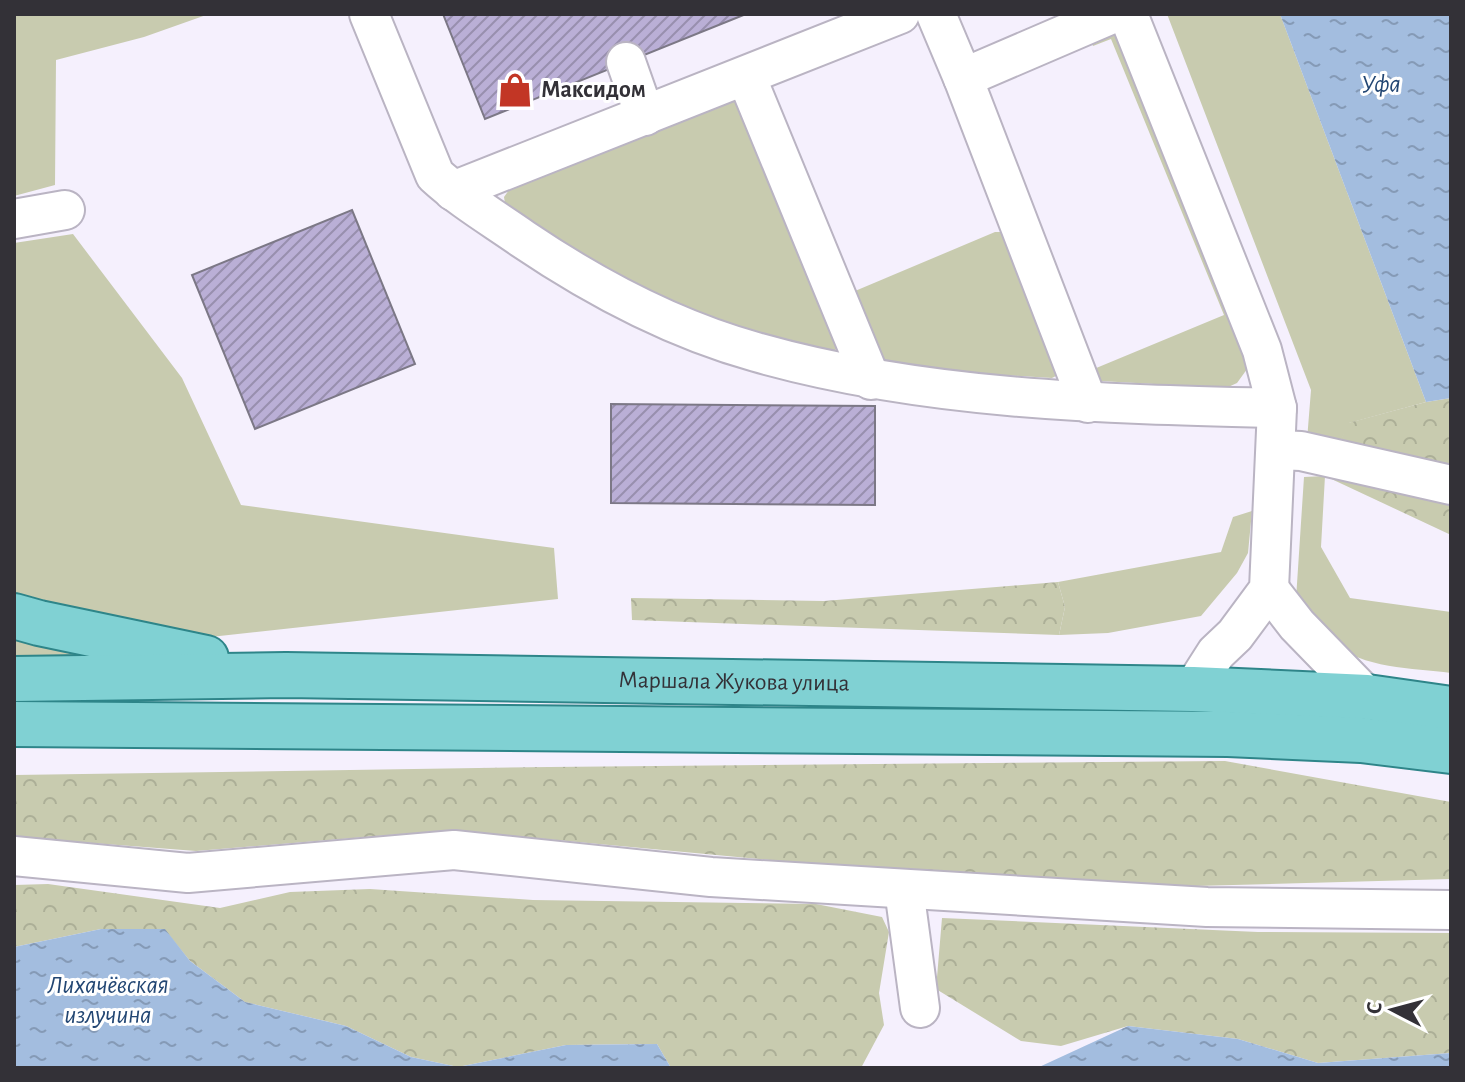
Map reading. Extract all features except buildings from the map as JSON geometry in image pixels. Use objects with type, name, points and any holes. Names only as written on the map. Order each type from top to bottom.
[{"type":"main road","points":[[14,616],[286,675]]},
{"type":"main road","name":"Маршала Жукова улица","points":[[14,679],[286,675],[1193,689],[1367,697],[1451,709]]},
{"type":"main road","name":"Маршала Жукова улица","points":[[14,724],[1228,734],[1361,740],[1451,751]]},
{"type":"lane","points":[[369,14],[435,175],[453,191],[560,264],[668,321],[754,352],[871,380],[1088,403],[1277,408]]},
{"type":"lane","points":[[936,14],[1088,403]]},
{"type":"lane","points":[[963,78],[1112,14]]},
{"type":"lane","points":[[1128,14],[1262,350],[1277,408],[1269,589],[1235,635],[1216,653],[1193,689]]},
{"type":"lane","points":[[453,191],[892,15]]},
{"type":"lane","points":[[626,62],[645,116]]},
{"type":"lane","points":[[746,76],[871,380]]},
{"type":"lane","points":[[14,219],[65,210]]},
{"type":"lane","points":[[1277,450],[1301,451],[1451,485]]},
{"type":"lane","points":[[1269,589],[1297,625],[1367,697]]},
{"type":"lane","points":[[14,856],[188,873],[454,850],[711,877],[904,889],[1207,907],[1451,910]]},
{"type":"lane","points":[[904,889],[920,1008]]},
{"type":"green space","points":[[14,14],[209,14],[144,37],[56,60],[55,185],[14,196]]},
{"type":"green space","points":[[1167,14],[1280,14],[1426,402],[1349,423],[1337,449],[1307,440],[1311,390]]},
{"type":"green space","points":[[1114,34],[1120,37],[1250,365],[1237,383],[1226,388],[1100,381],[1089,371],[1224,315],[1111,39],[1093,46],[1090,39]]},
{"type":"green space","points":[[733,99],[740,101],[838,348],[832,352],[746,329],[663,299],[602,267],[505,204],[504,197],[509,190]]},
{"type":"green space","points":[[995,232],[1002,232],[1060,374],[1052,378],[887,368],[855,291]]},
{"type":"green space","points":[[73,234],[182,378],[241,505],[554,548],[558,599],[183,640],[14,596],[14,243]]},
{"type":"green space","points":[[1451,398],[1451,535],[1325,476],[1348,423]]},
{"type":"green space","points":[[1325,476],[1321,547],[1350,598],[1451,612],[1451,673],[1388,666],[1358,658],[1332,642],[1296,599],[1304,477]]},
{"type":"green space","points":[[1252,511],[1248,553],[1237,573],[1201,616],[1108,633],[1059,635],[1065,607],[1058,582],[1221,552],[1233,517]]},
{"type":"green space","points":[[1058,582],[1065,607],[1059,635],[632,620],[631,598],[824,601]]},
{"type":"green space","points":[[14,633],[89,655],[14,655]]},
{"type":"green space","points":[[1225,761],[1451,802],[1451,879],[1195,886],[907,873],[450,830],[196,851],[14,837],[14,775]]},
{"type":"green space","points":[[48,884],[220,908],[290,892],[370,889],[533,900],[816,904],[882,917],[889,932],[879,993],[884,1025],[861,1068],[671,1068],[657,1044],[566,1045],[458,1067],[411,1057],[346,1026],[245,1002],[190,961],[164,929],[101,929],[14,947],[14,885]]},
{"type":"green space","points":[[942,918],[1258,932],[1451,933],[1451,1053],[1318,1063],[1238,1039],[1128,1026],[1061,1046],[1021,1041],[936,989]]},
{"type":"water","name":"Уфа","points":[[1280,14],[1451,14],[1451,398],[1426,402]]},
{"type":"water","name":"Лихачёвская излучина","points":[[101,929],[165,929],[190,961],[245,1002],[346,1026],[411,1057],[458,1067],[566,1045],[657,1044],[671,1068],[14,1068],[14,947]]},
{"type":"water","points":[[1128,1026],[1238,1039],[1318,1063],[1451,1053],[1451,1068],[1037,1068]]},
{"type":"place","name":"Максидом","points":[[515,90]]}]
